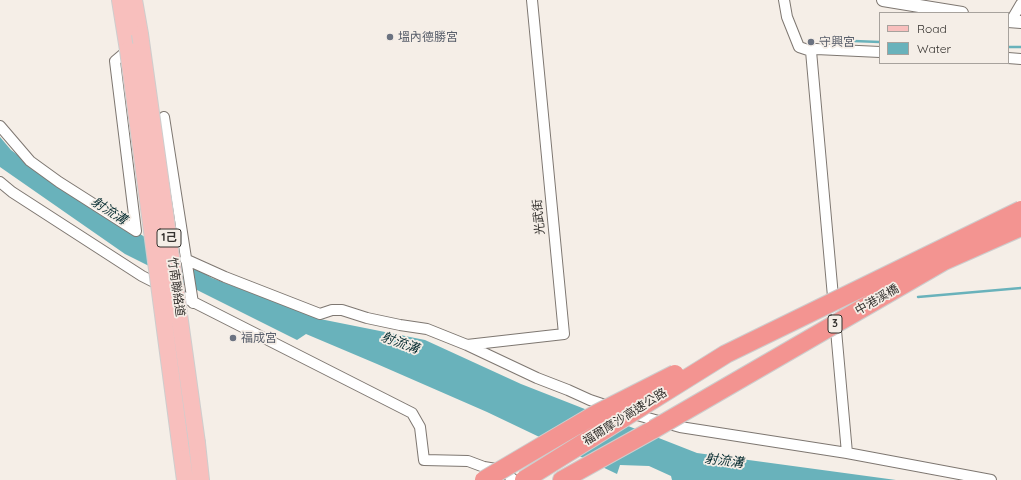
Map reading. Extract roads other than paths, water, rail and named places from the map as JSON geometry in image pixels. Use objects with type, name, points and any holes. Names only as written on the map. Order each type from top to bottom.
[{"type":"highway","name":"中港溪橋","points":[[726,354],[1021,210]]},
{"type":"highway","name":"中港溪橋","points":[[654,429],[944,260],[1021,227]]},
{"type":"highway","points":[[484,480],[596,414],[697,363],[726,354]]},
{"type":"highway","name":"福爾摩沙高速公路","points":[[524,480],[726,354]]},
{"type":"highway","points":[[575,480],[654,429]]},
{"type":"highway","name":"福爾摩沙高速公路","points":[[562,480],[654,429]]},
{"type":"main road","name":"竹南聯絡道","points":[[120,0],[128,50],[185,480]]},
{"type":"main road","name":"竹南聯絡道","points":[[134,0],[198,443],[201,480]]},
{"type":"street","name":"光武街","points":[[467,345],[564,334],[532,0]]},
{"type":"street","points":[[784,0],[787,17],[799,47],[811,51],[816,49],[879,52]]},
{"type":"street","points":[[883,0],[956,12]]},
{"type":"street","points":[[1013,21],[1021,4]]},
{"type":"street","points":[[0,126],[30,161],[59,182],[136,231],[115,61],[128,50]]},
{"type":"street","points":[[811,51],[847,453]]},
{"type":"street","points":[[1009,58],[1021,58]]},
{"type":"street","points":[[164,117],[193,303]]},
{"type":"street","points":[[0,182],[12,192],[142,276],[412,413],[420,427],[424,460],[468,461],[484,467],[502,470],[514,480]]},
{"type":"street","points":[[185,258],[225,277],[320,314],[332,310],[342,310],[367,318],[427,329],[467,345],[536,378],[590,400],[641,417],[680,427],[847,453],[991,480]]},
{"type":"water","name":"射流溝","points":[[0,137],[11,150],[50,179],[212,278],[320,319],[425,340],[521,384],[697,453],[896,480],[672,480],[671,476],[649,466],[620,465],[617,474],[487,412],[306,334],[297,340],[125,254],[0,167]]},
{"type":"waterway","points":[[827,40],[879,42]]},
{"type":"waterway","points":[[1009,47],[1021,47]]},
{"type":"waterway","points":[[918,297],[1021,288]]},
{"type":"place","name":"塭內德勝宮","points":[[390,37]]},
{"type":"place","name":"守興宮","points":[[811,42]]},
{"type":"place","name":"福成宮","points":[[233,338]]}]
